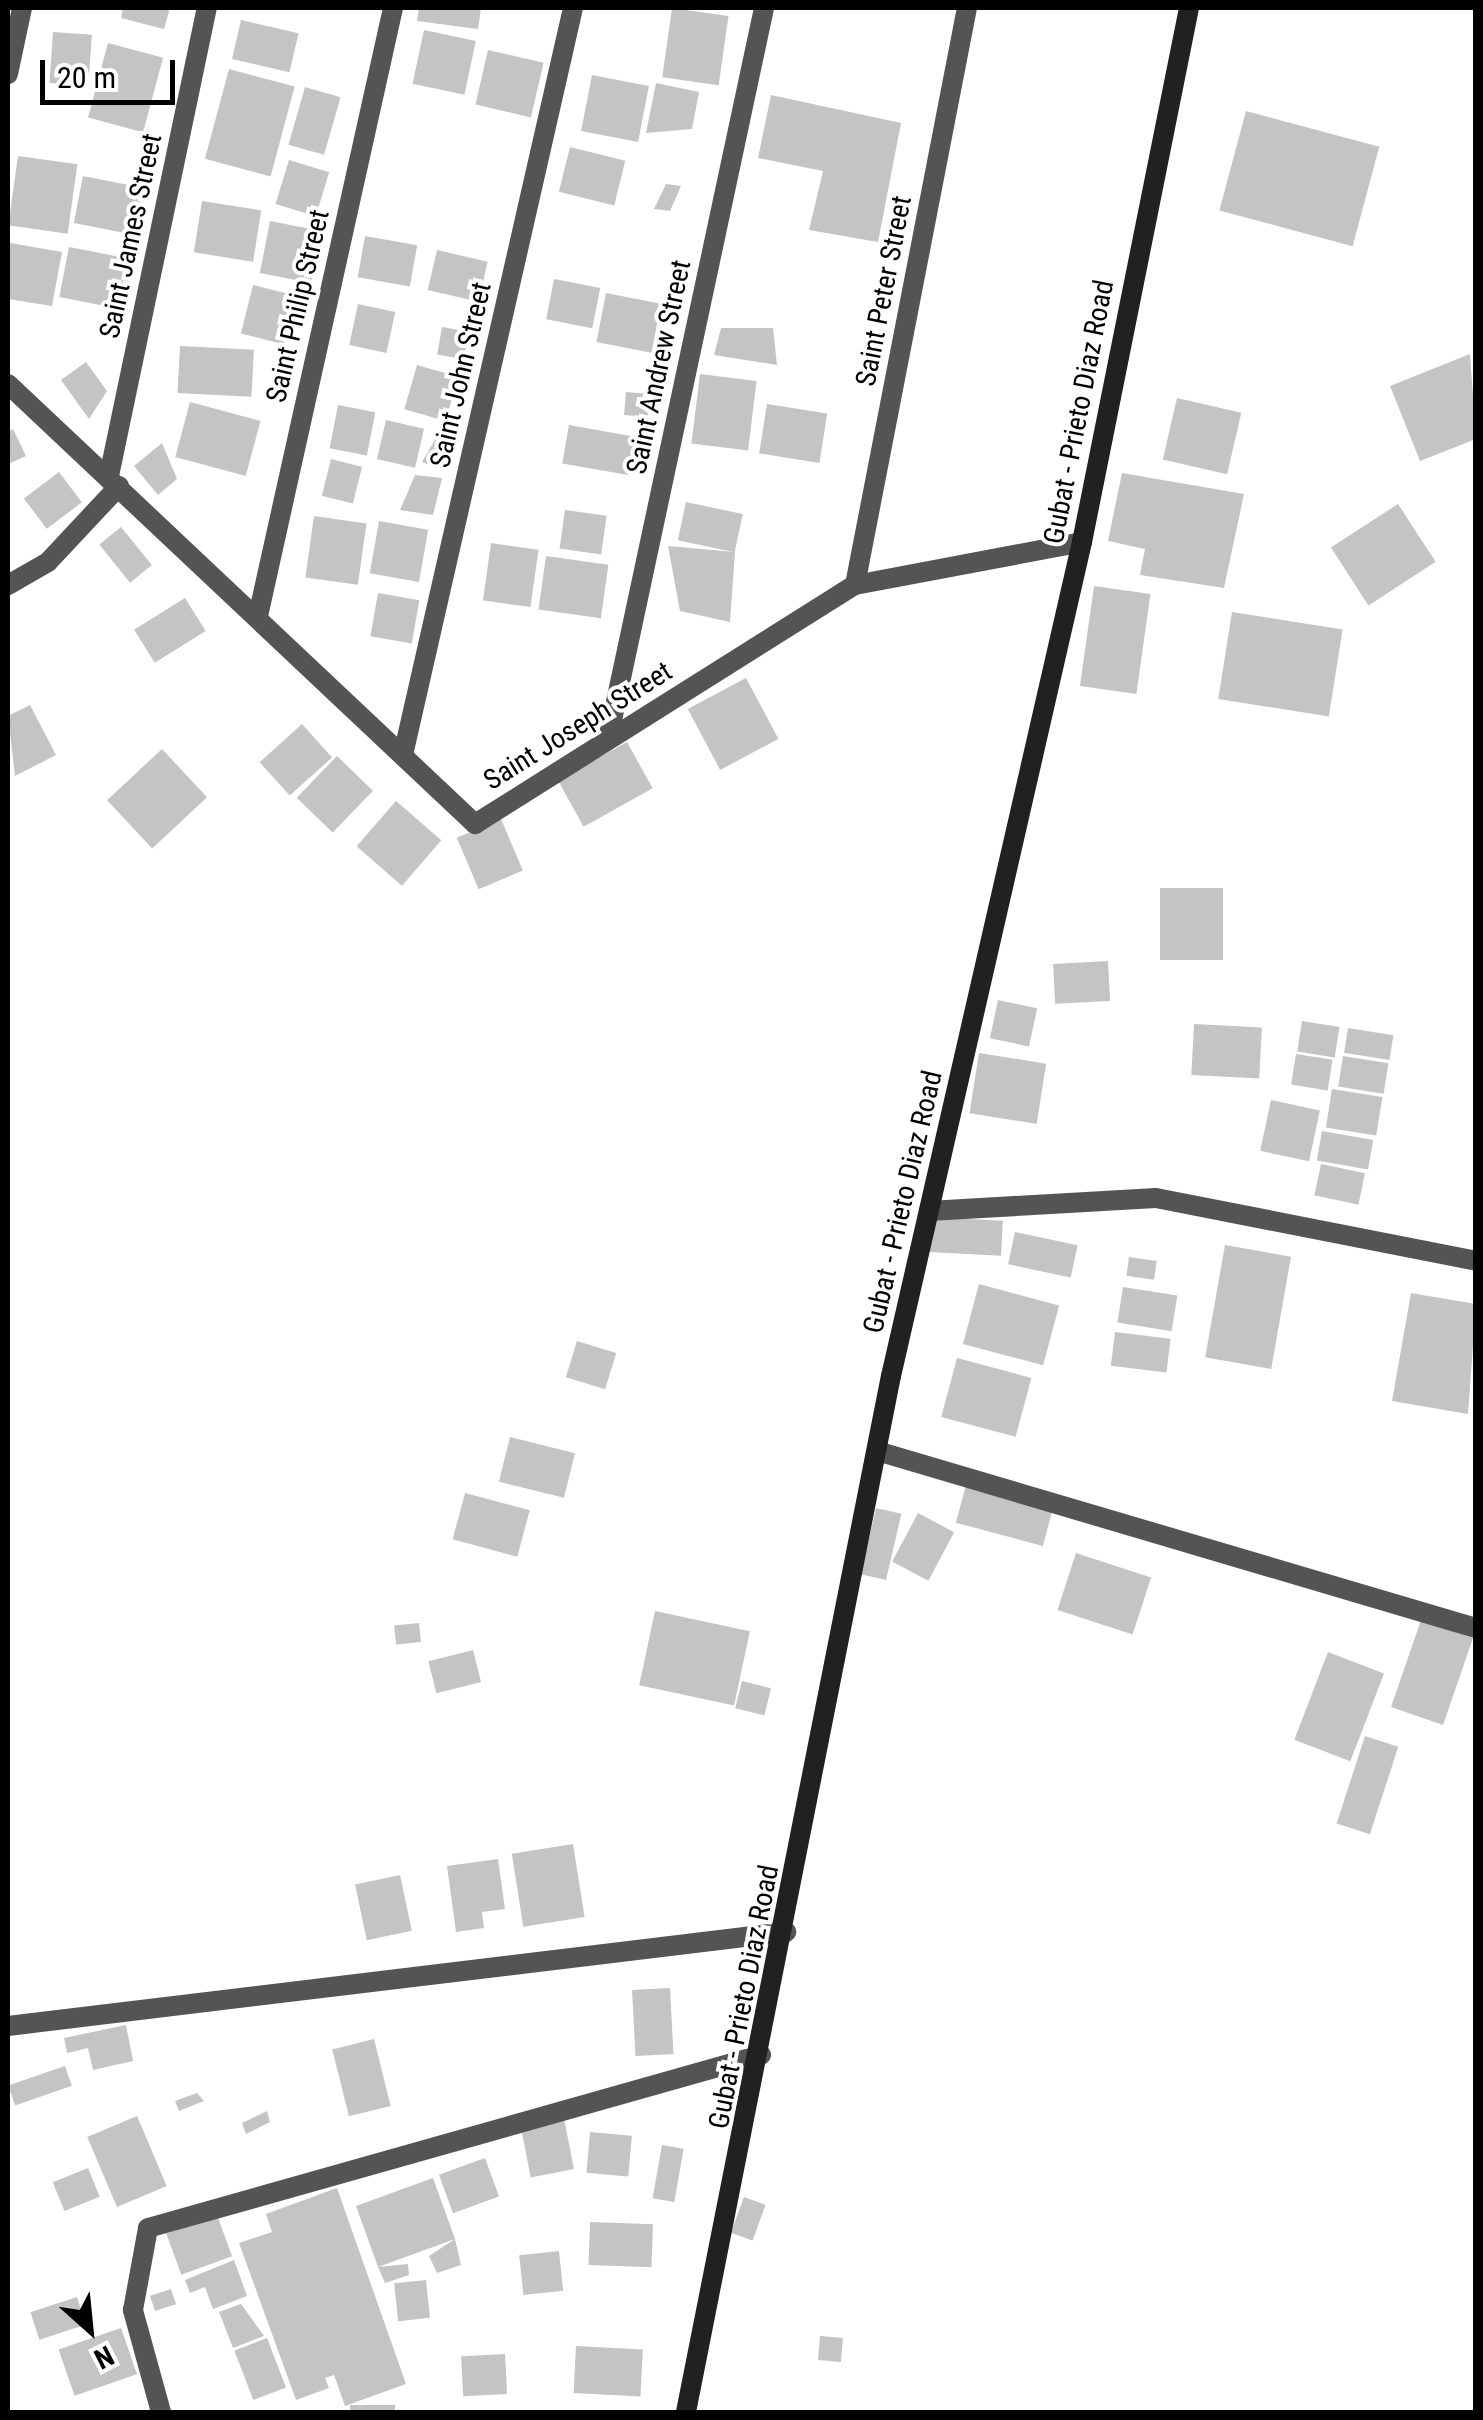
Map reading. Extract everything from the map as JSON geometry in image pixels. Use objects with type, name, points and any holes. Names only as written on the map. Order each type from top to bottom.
[{"type":"main road","name":"Gubat - Prieto Diaz Road","points":[[686,2412],[786,1932],[877,1451],[1082,542],[1189,8]]},
{"type":"street","points":[[8,74],[22,8]]},
{"type":"street","name":"Saint James Street","points":[[114,481],[207,8]]},
{"type":"street","name":"Saint Philip Street","points":[[258,616],[393,8]]},
{"type":"street","name":"Saint John Street","points":[[403,755],[573,8]]},
{"type":"street","name":"Saint Andrew Street","points":[[608,739],[764,8]]},
{"type":"street","name":"Saint Peter Street","points":[[854,584],[967,8]]},
{"type":"street","name":"Saint Joseph Street","points":[[8,384],[476,824],[854,584],[1082,542]]},
{"type":"street","points":[[8,585],[48,562],[114,481]]},
{"type":"street","points":[[929,1211],[1156,1198],[1476,1261]]},
{"type":"street","points":[[877,1451],[1476,1628]]},
{"type":"street","points":[[8,2026],[786,1932]]},
{"type":"street","points":[[160,2412],[133,2310],[148,2228],[761,2055]]},
{"type":"building","points":[[123,8],[170,8],[164,29],[121,18]]},
{"type":"building","points":[[419,8],[481,8],[478,29],[417,21]]},
{"type":"building","points":[[672,8],[728,16],[719,85],[662,77]]},
{"type":"building","points":[[241,20],[298,33],[289,72],[232,59]]},
{"type":"building","points":[[424,30],[476,41],[464,95],[413,84]]},
{"type":"building","points":[[53,32],[92,35],[88,86],[49,83]]},
{"type":"building","points":[[108,43],[163,58],[143,132],[88,117]]},
{"type":"building","points":[[488,50],[544,63],[531,117],[475,105]]},
{"type":"building","points":[[229,69],[295,87],[271,176],[205,159]]},
{"type":"building","points":[[592,75],[649,86],[638,142],[581,131]]},
{"type":"building","points":[[656,83],[699,92],[692,129],[646,133]]},
{"type":"building","points":[[305,87],[341,97],[324,155],[288,145]]},
{"type":"building","points":[[771,95],[901,123],[878,242],[809,230],[823,171],[758,158]]},
{"type":"building","points":[[1246,111],[1379,147],[1353,246],[1219,210]]},
{"type":"building","points":[[570,147],[625,161],[614,205],[559,192]]},
{"type":"building","points":[[18,156],[77,164],[68,234],[8,225]]},
{"type":"building","points":[[289,160],[329,172],[316,216],[276,204]]},
{"type":"building","points":[[83,176],[143,188],[134,235],[74,223]]},
{"type":"building","points":[[666,184],[681,186],[670,211],[654,209]]},
{"type":"building","points":[[202,201],[261,210],[253,262],[194,252]]},
{"type":"building","points":[[270,221],[321,231],[311,283],[260,273]]},
{"type":"building","points":[[365,236],[417,245],[410,287],[358,277]]},
{"type":"building","points":[[10,243],[62,252],[52,306],[8,299]]},
{"type":"building","points":[[69,247],[133,259],[123,309],[59,297]]},
{"type":"building","points":[[437,250],[488,262],[478,302],[428,290]]},
{"type":"building","points":[[554,279],[600,288],[592,328],[546,319]]},
{"type":"building","points":[[253,285],[296,296],[284,344],[241,334]]},
{"type":"building","points":[[606,293],[661,304],[651,353],[596,342]]},
{"type":"building","points":[[358,304],[395,312],[386,353],[349,345]]},
{"type":"building","points":[[442,327],[469,332],[464,359],[437,355]]},
{"type":"building","points":[[721,328],[773,328],[777,365],[714,355]]},
{"type":"building","points":[[180,346],[254,350],[251,397],[178,393]]},
{"type":"building","points":[[1470,354],[1476,439],[1420,461],[1390,386]]},
{"type":"building","points":[[86,362],[107,391],[89,419],[61,380]]},
{"type":"building","points":[[417,365],[458,377],[446,421],[404,409]]},
{"type":"building","points":[[700,374],[757,381],[748,450],[691,443]]},
{"type":"building","points":[[626,392],[650,394],[648,417],[624,415]]},
{"type":"building","points":[[1177,398],[1241,413],[1227,474],[1163,459]]},
{"type":"building","points":[[190,402],[261,421],[246,476],[175,457]]},
{"type":"building","points":[[767,404],[827,414],[819,463],[759,453]]},
{"type":"building","points":[[338,405],[375,412],[367,455],[330,448]]},
{"type":"building","points":[[386,420],[424,429],[415,468],[377,459]]},
{"type":"building","points":[[569,425],[635,437],[628,475],[562,463]]},
{"type":"building","points":[[13,429],[26,456],[8,464],[8,432]]},
{"type":"building","points":[[436,438],[453,440],[443,470],[422,462]]},
{"type":"building","points":[[162,443],[177,479],[158,495],[134,466]]},
{"type":"building","points":[[331,459],[362,467],[353,504],[322,496]]},
{"type":"building","points":[[59,472],[82,502],[47,529],[24,498]]},
{"type":"building","points":[[1122,473],[1244,494],[1224,588],[1140,575],[1145,549],[1108,541]]},
{"type":"building","points":[[415,475],[442,478],[433,515],[400,510]]},
{"type":"building","points":[[686,502],[743,514],[735,552],[678,540]]},
{"type":"building","points":[[1398,504],[1436,562],[1368,605],[1331,548]]},
{"type":"building","points":[[565,510],[607,516],[601,554],[560,549]]},
{"type":"building","points":[[314,516],[366,523],[358,585],[305,577]]},
{"type":"building","points":[[379,521],[428,530],[419,582],[370,573]]},
{"type":"building","points":[[121,527],[152,565],[130,583],[99,545]]},
{"type":"building","points":[[491,543],[539,550],[530,607],[483,600]]},
{"type":"building","points":[[668,546],[735,552],[730,622],[680,611]]},
{"type":"building","points":[[546,556],[608,565],[601,618],[538,609]]},
{"type":"building","points":[[1094,586],[1150,594],[1136,694],[1080,686]]},
{"type":"building","points":[[378,593],[419,600],[412,644],[370,636]]},
{"type":"building","points":[[185,598],[206,631],[155,663],[134,630]]},
{"type":"building","points":[[1232,612],[1343,630],[1329,716],[1218,699]]},
{"type":"building","points":[[746,678],[778,739],[720,770],[688,709]]},
{"type":"building","points":[[30,705],[56,755],[15,776],[8,716]]},
{"type":"building","points":[[302,724],[332,757],[290,796],[260,762]]},
{"type":"building","points":[[627,742],[653,788],[584,827],[558,780]]},
{"type":"building","points":[[162,749],[207,797],[152,848],[107,800]]},
{"type":"building","points":[[337,756],[373,791],[333,832],[297,798]]},
{"type":"building","points":[[396,801],[441,840],[402,886],[357,846]]},
{"type":"building","points":[[501,819],[523,871],[479,889],[457,838]]},
{"type":"building","points":[[1160,888],[1223,888],[1223,960],[1160,960]]},
{"type":"building","points":[[1108,961],[1110,1001],[1055,1004],[1053,964]]},
{"type":"building","points":[[998,1000],[1037,1008],[1029,1046],[990,1038]]},
{"type":"building","points":[[1302,1021],[1340,1027],[1335,1058],[1297,1052]]},
{"type":"building","points":[[1194,1024],[1262,1028],[1259,1078],[1191,1075]]},
{"type":"building","points":[[1348,1028],[1393,1035],[1390,1060],[1344,1053]]},
{"type":"building","points":[[979,1053],[1046,1064],[1037,1124],[969,1113]]},
{"type":"building","points":[[1296,1054],[1333,1060],[1328,1090],[1291,1085]]},
{"type":"building","points":[[1343,1056],[1388,1063],[1384,1094],[1338,1087]]},
{"type":"building","points":[[1332,1089],[1382,1097],[1376,1135],[1326,1128]]},
{"type":"building","points":[[1271,1100],[1320,1110],[1309,1161],[1260,1151]]},
{"type":"building","points":[[1322,1131],[1373,1140],[1368,1170],[1317,1161]]},
{"type":"building","points":[[1321,1164],[1365,1173],[1358,1205],[1314,1195]]},
{"type":"building","points":[[931,1217],[1003,1221],[1001,1256],[929,1252]]},
{"type":"building","points":[[1015,1232],[1078,1245],[1071,1278],[1008,1264]]},
{"type":"building","points":[[1225,1245],[1291,1257],[1271,1369],[1205,1357]]},
{"type":"building","points":[[1129,1257],[1157,1261],[1154,1280],[1126,1276]]},
{"type":"building","points":[[979,1284],[1059,1305],[1043,1365],[963,1344]]},
{"type":"building","points":[[1123,1287],[1177,1296],[1172,1331],[1117,1323]]},
{"type":"building","points":[[1411,1293],[1476,1304],[1468,1414],[1392,1401]]},
{"type":"building","points":[[1115,1332],[1171,1339],[1166,1373],[1111,1366]]},
{"type":"building","points":[[577,1341],[616,1353],[605,1389],[566,1377]]},
{"type":"building","points":[[957,1358],[1031,1378],[1016,1437],[941,1417]]},
{"type":"building","points":[[510,1437],[575,1453],[564,1498],[499,1482]]},
{"type":"building","points":[[966,1485],[1053,1508],[1043,1546],[956,1523]]},
{"type":"building","points":[[465,1493],[530,1510],[517,1557],[453,1539]]},
{"type":"building","points":[[876,1508],[901,1514],[886,1580],[861,1574]]},
{"type":"building","points":[[918,1513],[954,1532],[928,1581],[892,1562]]},
{"type":"building","points":[[1076,1553],[1151,1577],[1133,1634],[1057,1610]]},
{"type":"building","points":[[655,1611],[750,1631],[734,1706],[639,1685]]},
{"type":"building","points":[[1421,1620],[1473,1638],[1443,1725],[1391,1707]]},
{"type":"building","points":[[419,1623],[421,1642],[396,1645],[394,1626]]},
{"type":"building","points":[[473,1650],[481,1682],[436,1693],[428,1661]]},
{"type":"building","points":[[1328,1652],[1384,1674],[1350,1761],[1294,1740]]},
{"type":"building","points":[[742,1681],[771,1688],[764,1715],[735,1708]]},
{"type":"building","points":[[1365,1736],[1398,1747],[1370,1834],[1337,1823]]},
{"type":"building","points":[[573,1844],[585,1917],[523,1927],[512,1854]]},
{"type":"building","points":[[498,1859],[505,1909],[482,1912],[484,1928],[456,1932],[447,1866]]},
{"type":"building","points":[[400,1875],[412,1931],[367,1940],[355,1885]]},
{"type":"building","points":[[670,1988],[673,2054],[636,2056],[632,1990]]},
{"type":"building","points":[[126,2025],[133,2061],[93,2070],[88,2048],[67,2053],[64,2038]]},
{"type":"building","points":[[374,2039],[391,2106],[349,2116],[332,2049]]},
{"type":"building","points":[[65,2066],[72,2086],[15,2105],[8,2086]]},
{"type":"building","points":[[197,2093],[204,2101],[179,2111],[175,2101]]},
{"type":"building","points":[[267,2111],[270,2122],[246,2134],[242,2123]]},
{"type":"building","points":[[137,2116],[167,2186],[117,2207],[87,2137]]},
{"type":"building","points":[[564,2118],[574,2169],[531,2177],[521,2126]]},
{"type":"building","points":[[590,2132],[632,2136],[628,2177],[586,2173]]},
{"type":"building","points":[[662,2145],[684,2149],[674,2202],[653,2198]]},
{"type":"building","points":[[485,2158],[499,2197],[453,2213],[439,2175]]},
{"type":"building","points":[[88,2168],[100,2197],[64,2211],[53,2182]]},
{"type":"building","points":[[433,2178],[455,2239],[378,2267],[356,2206]]},
{"type":"building","points":[[337,2188],[406,2384],[345,2406],[334,2375],[325,2378],[329,2388],[296,2400],[239,2243],[272,2232],[266,2214]]},
{"type":"building","points":[[744,2197],[766,2205],[753,2241],[731,2233]]},
{"type":"building","points":[[217,2215],[232,2256],[181,2275],[166,2233]]},
{"type":"building","points":[[590,2222],[653,2224],[651,2267],[588,2265]]},
{"type":"building","points":[[455,2239],[461,2265],[437,2273],[429,2256]]},
{"type":"building","points":[[559,2251],[563,2291],[523,2295],[519,2255]]},
{"type":"building","points":[[234,2260],[247,2296],[213,2309],[205,2287],[190,2293],[185,2280]]},
{"type":"building","points":[[408,2264],[409,2275],[385,2283],[378,2267]]},
{"type":"building","points":[[426,2280],[430,2318],[398,2321],[394,2283]]},
{"type":"building","points":[[171,2289],[176,2304],[155,2311],[150,2296]]},
{"type":"building","points":[[77,2297],[86,2325],[39,2340],[30,2312]]},
{"type":"building","points":[[241,2304],[264,2336],[233,2348],[219,2312]]},
{"type":"building","points":[[121,2328],[137,2374],[75,2396],[59,2349]]},
{"type":"building","points":[[820,2336],[843,2338],[841,2362],[818,2360]]},
{"type":"building","points":[[267,2338],[286,2387],[253,2400],[234,2351]]},
{"type":"building","points":[[576,2346],[643,2350],[640,2396],[574,2393]]},
{"type":"building","points":[[505,2354],[507,2394],[463,2396],[461,2356]]},
{"type":"building","points":[[350,2405],[395,2405],[395,2412],[350,2412]]}]
